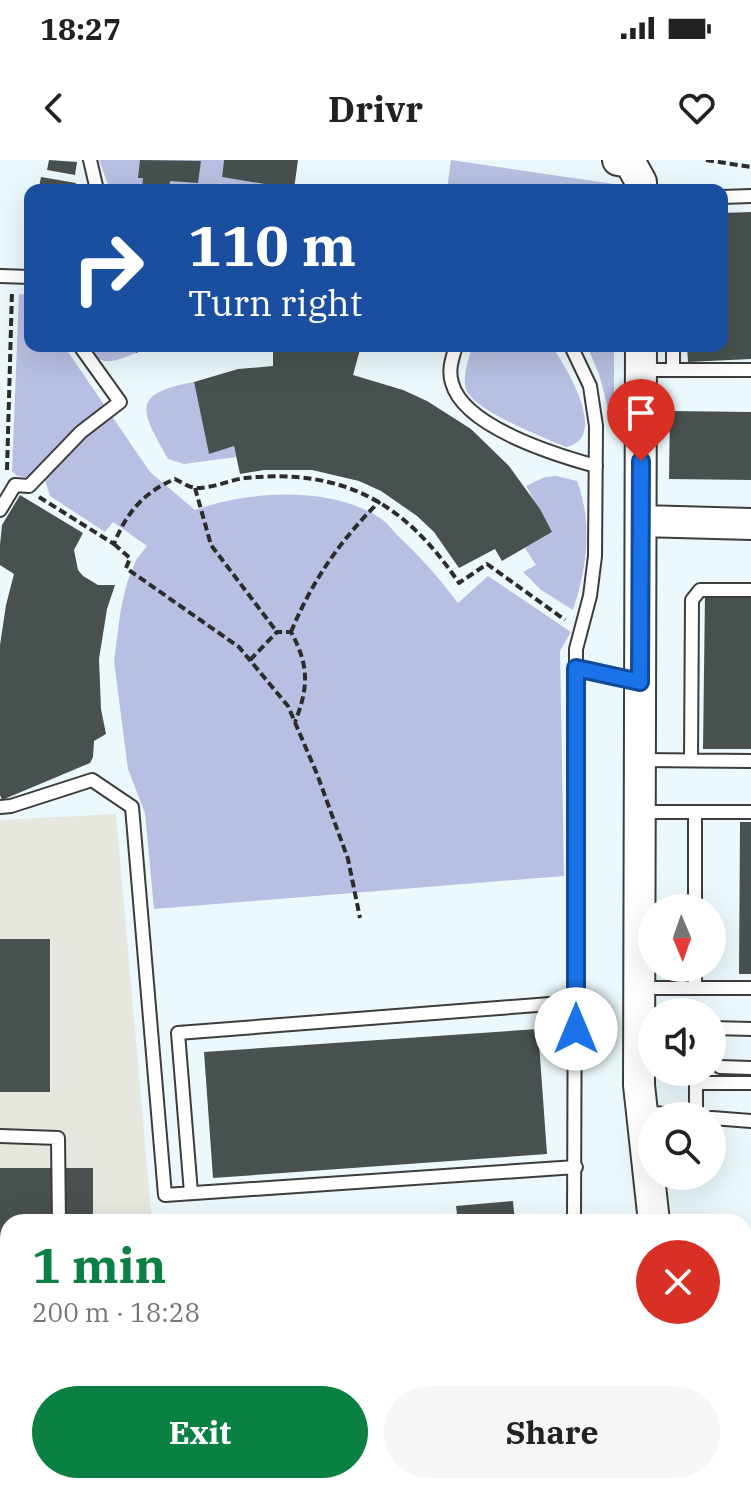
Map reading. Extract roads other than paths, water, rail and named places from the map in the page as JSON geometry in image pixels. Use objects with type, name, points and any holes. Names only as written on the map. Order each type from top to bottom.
[{"type":"street","points":[[618,160],[630,162],[641,184]]},
{"type":"street","points":[[641,358],[641,998]]},
{"type":"street","points":[[641,521],[751,524]]},
{"type":"street","points":[[651,1190],[653,1214]]},
{"type":"lane","points":[[90,160],[96,184]]},
{"type":"lane","points":[[728,197],[751,196]]},
{"type":"lane","points":[[0,510],[22,485],[120,402],[84,352]]},
{"type":"lane","points":[[454,352],[450,366],[452,385],[470,410],[518,440],[561,457],[596,466]]},
{"type":"lane","points":[[574,352],[583,367],[594,406],[596,466],[595,556],[590,596],[576,649],[574,1214]]},
{"type":"lane","points":[[673,352],[673,370]]},
{"type":"lane","points":[[641,358],[673,370],[751,370]]},
{"type":"lane","points":[[691,760],[692,600],[700,590],[751,590]]},
{"type":"lane","points":[[576,668],[640,682]]},
{"type":"lane","points":[[640,760],[751,761]]},
{"type":"lane","points":[[0,807],[92,780],[132,807],[165,1195],[576,1167]]},
{"type":"lane","points":[[640,812],[751,812]]},
{"type":"lane","points":[[695,812],[695,894]]},
{"type":"lane","points":[[695,982],[695,988]]},
{"type":"lane","points":[[639,988],[751,988]]},
{"type":"lane","points":[[191,1193],[178,1033],[576,1002]]},
{"type":"lane","points":[[726,1028],[751,1029]]},
{"type":"lane","points":[[726,1067],[751,1068]]},
{"type":"lane","points":[[696,1102],[696,1083],[751,1083]]},
{"type":"lane","points":[[726,1119],[751,1121]]},
{"type":"lane","points":[[0,1136],[58,1138],[59,1214]]}]
